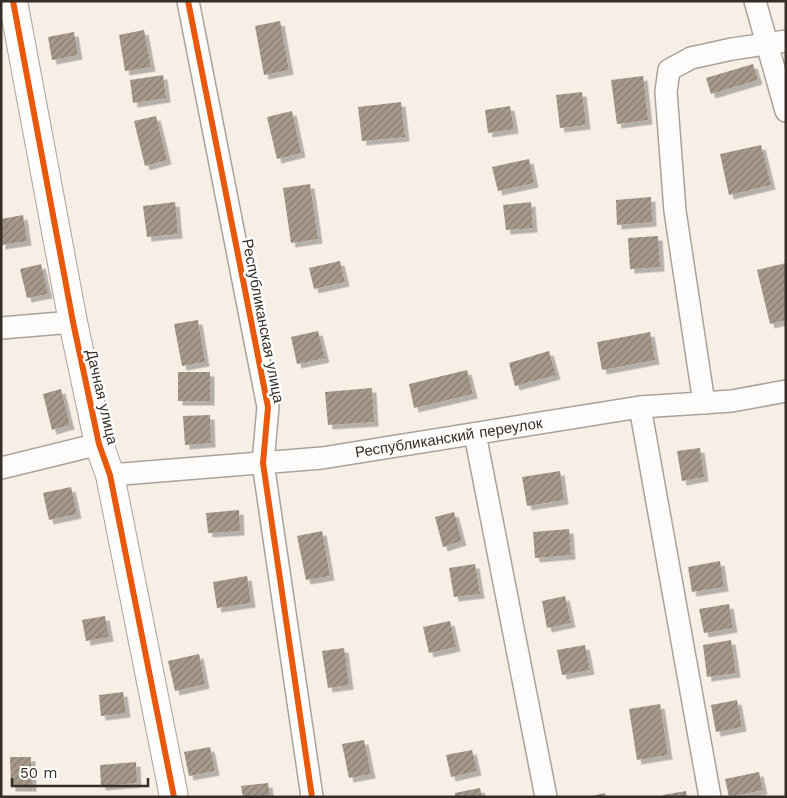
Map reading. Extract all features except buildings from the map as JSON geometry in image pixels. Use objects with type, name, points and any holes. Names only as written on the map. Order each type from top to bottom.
[{"type":"street","name":"Республиканская улица","points":[[188,1],[268,407],[263,463],[312,797]]},
{"type":"street","points":[[755,1],[777,42],[786,112]]},
{"type":"street","name":"Дачная улица","points":[[10,16],[99,444],[110,475],[174,797]]},
{"type":"street","points":[[704,403],[675,211],[666,92],[669,70],[691,58],[777,42]]},
{"type":"street","points":[[1,328],[73,322]]},
{"type":"street","name":"Республиканский переулок","points":[[110,475],[322,458],[640,407],[732,402],[786,390]]},
{"type":"street","points":[[640,407],[710,797]]},
{"type":"street","points":[[475,434],[546,797]]},
{"type":"street","points":[[1,468],[99,444]]},
{"type":"cycle path","points":[[13,1],[73,322],[99,444],[110,475],[174,797]]},
{"type":"cycle path","points":[[188,1],[268,407],[263,463],[312,797]]}]
